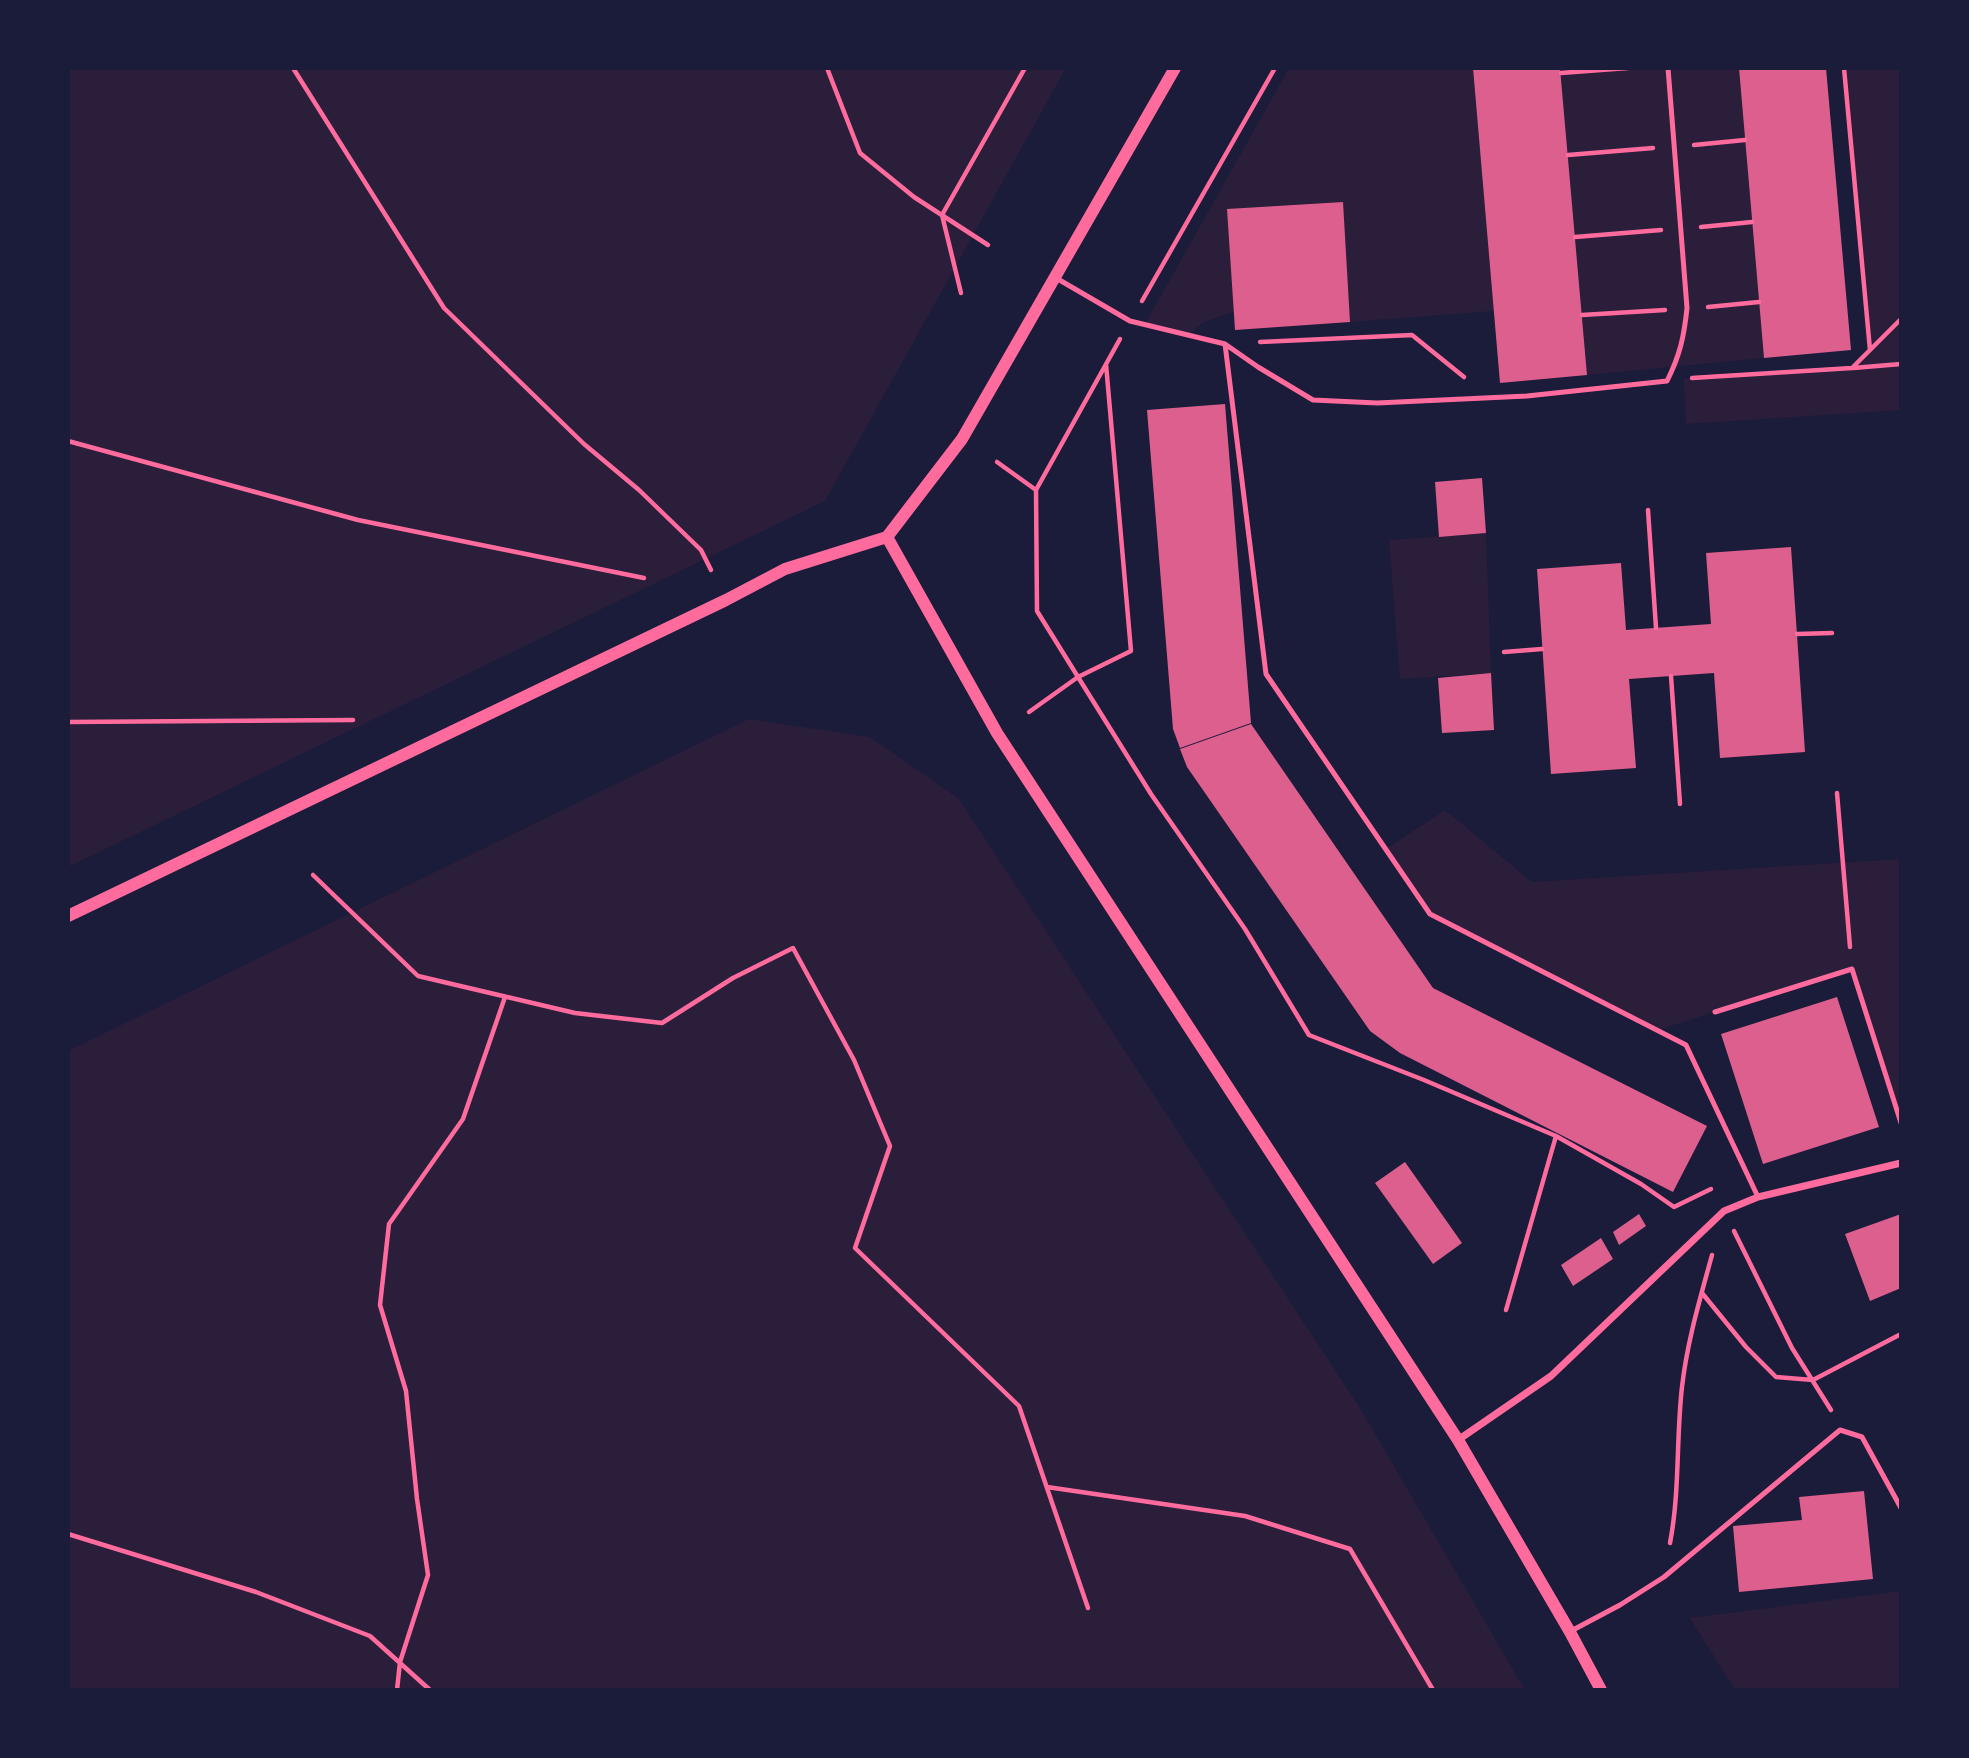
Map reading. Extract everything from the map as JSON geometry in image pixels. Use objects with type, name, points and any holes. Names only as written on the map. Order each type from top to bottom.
[{"type":"street","points":[[68,916],[714,606],[785,569],[887,537],[962,439],[1175,68]]},
{"type":"street","points":[[887,537],[997,733],[1458,1440],[1601,1690]]},
{"type":"street","points":[[1458,1440],[1550,1376],[1724,1211],[1758,1197],[1901,1163]]},
{"type":"lane","points":[[1055,278],[1130,321],[1225,344],[1313,400],[1377,403],[1489,398],[1667,381],[1684,337],[1687,309],[1668,68]]},
{"type":"lane","points":[[1225,344],[1266,674],[1430,914],[1686,1045],[1758,1197]]},
{"type":"lane","points":[[1715,1012],[1852,969],[1901,1123]]},
{"type":"lane","points":[[1570,1632],[1664,1577],[1840,1430],[1862,1437],[1901,1508]]},
{"type":"path","points":[[293,68],[444,308],[584,444],[639,489],[701,550],[711,570]]},
{"type":"path","points":[[827,68],[860,153],[914,197],[988,244]]},
{"type":"path","points":[[961,293],[942,215],[1025,68]]},
{"type":"path","points":[[1275,68],[1036,490],[1037,611],[1151,794],[1245,929],[1309,1035],[1556,1136],[1642,1184],[1674,1207],[1710,1189],[1724,1211],[1792,1348],[1826,1400],[1840,1430]]},
{"type":"path","points":[[1561,73],[1628,68]]},
{"type":"path","points":[[1844,68],[1870,350]]},
{"type":"path","points":[[1853,368],[1901,318]]},
{"type":"path","points":[[1225,344],[1412,335],[1489,398]]},
{"type":"path","points":[[1667,381],[1901,364]]},
{"type":"path","points":[[1029,712],[1078,677],[1131,651],[1106,365]]},
{"type":"path","points":[[68,441],[358,520],[644,578]]},
{"type":"path","points":[[997,462],[1036,490]]},
{"type":"path","points":[[1648,510],[1656,628]]},
{"type":"path","points":[[1797,634],[1832,633]]},
{"type":"path","points":[[1504,652],[1542,649]]},
{"type":"path","points":[[1671,676],[1680,804]]},
{"type":"path","points":[[68,722],[353,720]]},
{"type":"path","points":[[1837,793],[1852,969]]},
{"type":"path","points":[[313,875],[418,976],[575,1013],[662,1023],[733,978],[793,948],[853,1060],[890,1146],[855,1248],[1019,1406],[1088,1608]]},
{"type":"path","points":[[397,1690],[400,1662],[428,1575],[416,1499],[406,1391],[380,1305],[389,1224],[463,1119],[505,997]]},
{"type":"path","points":[[1506,1310],[1556,1136]]},
{"type":"path","points":[[1664,1577],[1676,1509],[1682,1387],[1692,1329],[1724,1211]]},
{"type":"path","points":[[1702,1293],[1746,1347],[1776,1377],[1812,1380],[1901,1334]]},
{"type":"path","points":[[1047,1487],[1245,1516],[1350,1549],[1433,1690]]},
{"type":"path","points":[[68,1534],[256,1592],[370,1636],[430,1690]]},
{"type":"shaded area","points":[[68,68],[1066,68],[825,501],[68,867]]},
{"type":"shaded area","points":[[1289,68],[1473,68],[1494,311],[1350,322],[1342,202],[1228,209],[1234,312],[1204,322],[1188,335],[1145,324]]},
{"type":"shaded area","points":[[1560,68],[1739,68],[1764,358],[1587,375]]},
{"type":"shaded area","points":[[1844,68],[1901,68],[1901,410],[1686,424],[1684,379],[1853,367],[1870,350]]},
{"type":"shaded area","points":[[1486,533],[1491,673],[1400,679],[1389,540]]},
{"type":"shaded area","points":[[749,719],[870,737],[959,799],[1360,1408],[1525,1690],[68,1690],[68,1051]]},
{"type":"shaded area","points":[[1445,810],[1532,882],[1901,859],[1901,1123],[1851,969],[1658,1030],[1430,914],[1386,849]]},
{"type":"shaded area","points":[[1901,1591],[1901,1690],[1735,1690],[1690,1618]]},
{"type":"building","points":[[1473,68],[1560,68],[1587,375],[1500,383]]},
{"type":"building","points":[[1739,68],[1826,68],[1851,350],[1764,358]]},
{"type":"building","points":[[1343,202],[1350,322],[1235,330],[1227,209]]},
{"type":"building","points":[[1225,404],[1251,723],[1180,748],[1173,729],[1147,410]]},
{"type":"building","points":[[1482,478],[1486,533],[1439,537],[1435,482]]},
{"type":"building","points":[[1791,547],[1805,752],[1720,758],[1714,673],[1629,679],[1636,768],[1551,774],[1537,569],[1621,563],[1626,630],[1711,624],[1706,553]]},
{"type":"building","points":[[1491,673],[1494,730],[1442,733],[1438,678]]},
{"type":"building","points":[[1251,724],[1433,988],[1707,1126],[1673,1192],[1400,1053],[1370,1031],[1187,767],[1180,749]]},
{"type":"building","points":[[1837,997],[1879,1127],[1763,1164],[1721,1034]]},
{"type":"building","points":[[1405,1162],[1462,1243],[1433,1264],[1375,1183]]},
{"type":"building","points":[[1639,1214],[1646,1226],[1619,1245],[1613,1232]]},
{"type":"building","points":[[1901,1214],[1901,1288],[1870,1301],[1845,1234]]},
{"type":"building","points":[[1601,1238],[1613,1259],[1573,1286],[1561,1265]]},
{"type":"building","points":[[1864,1491],[1873,1579],[1739,1592],[1733,1526],[1802,1520],[1799,1497]]}]
